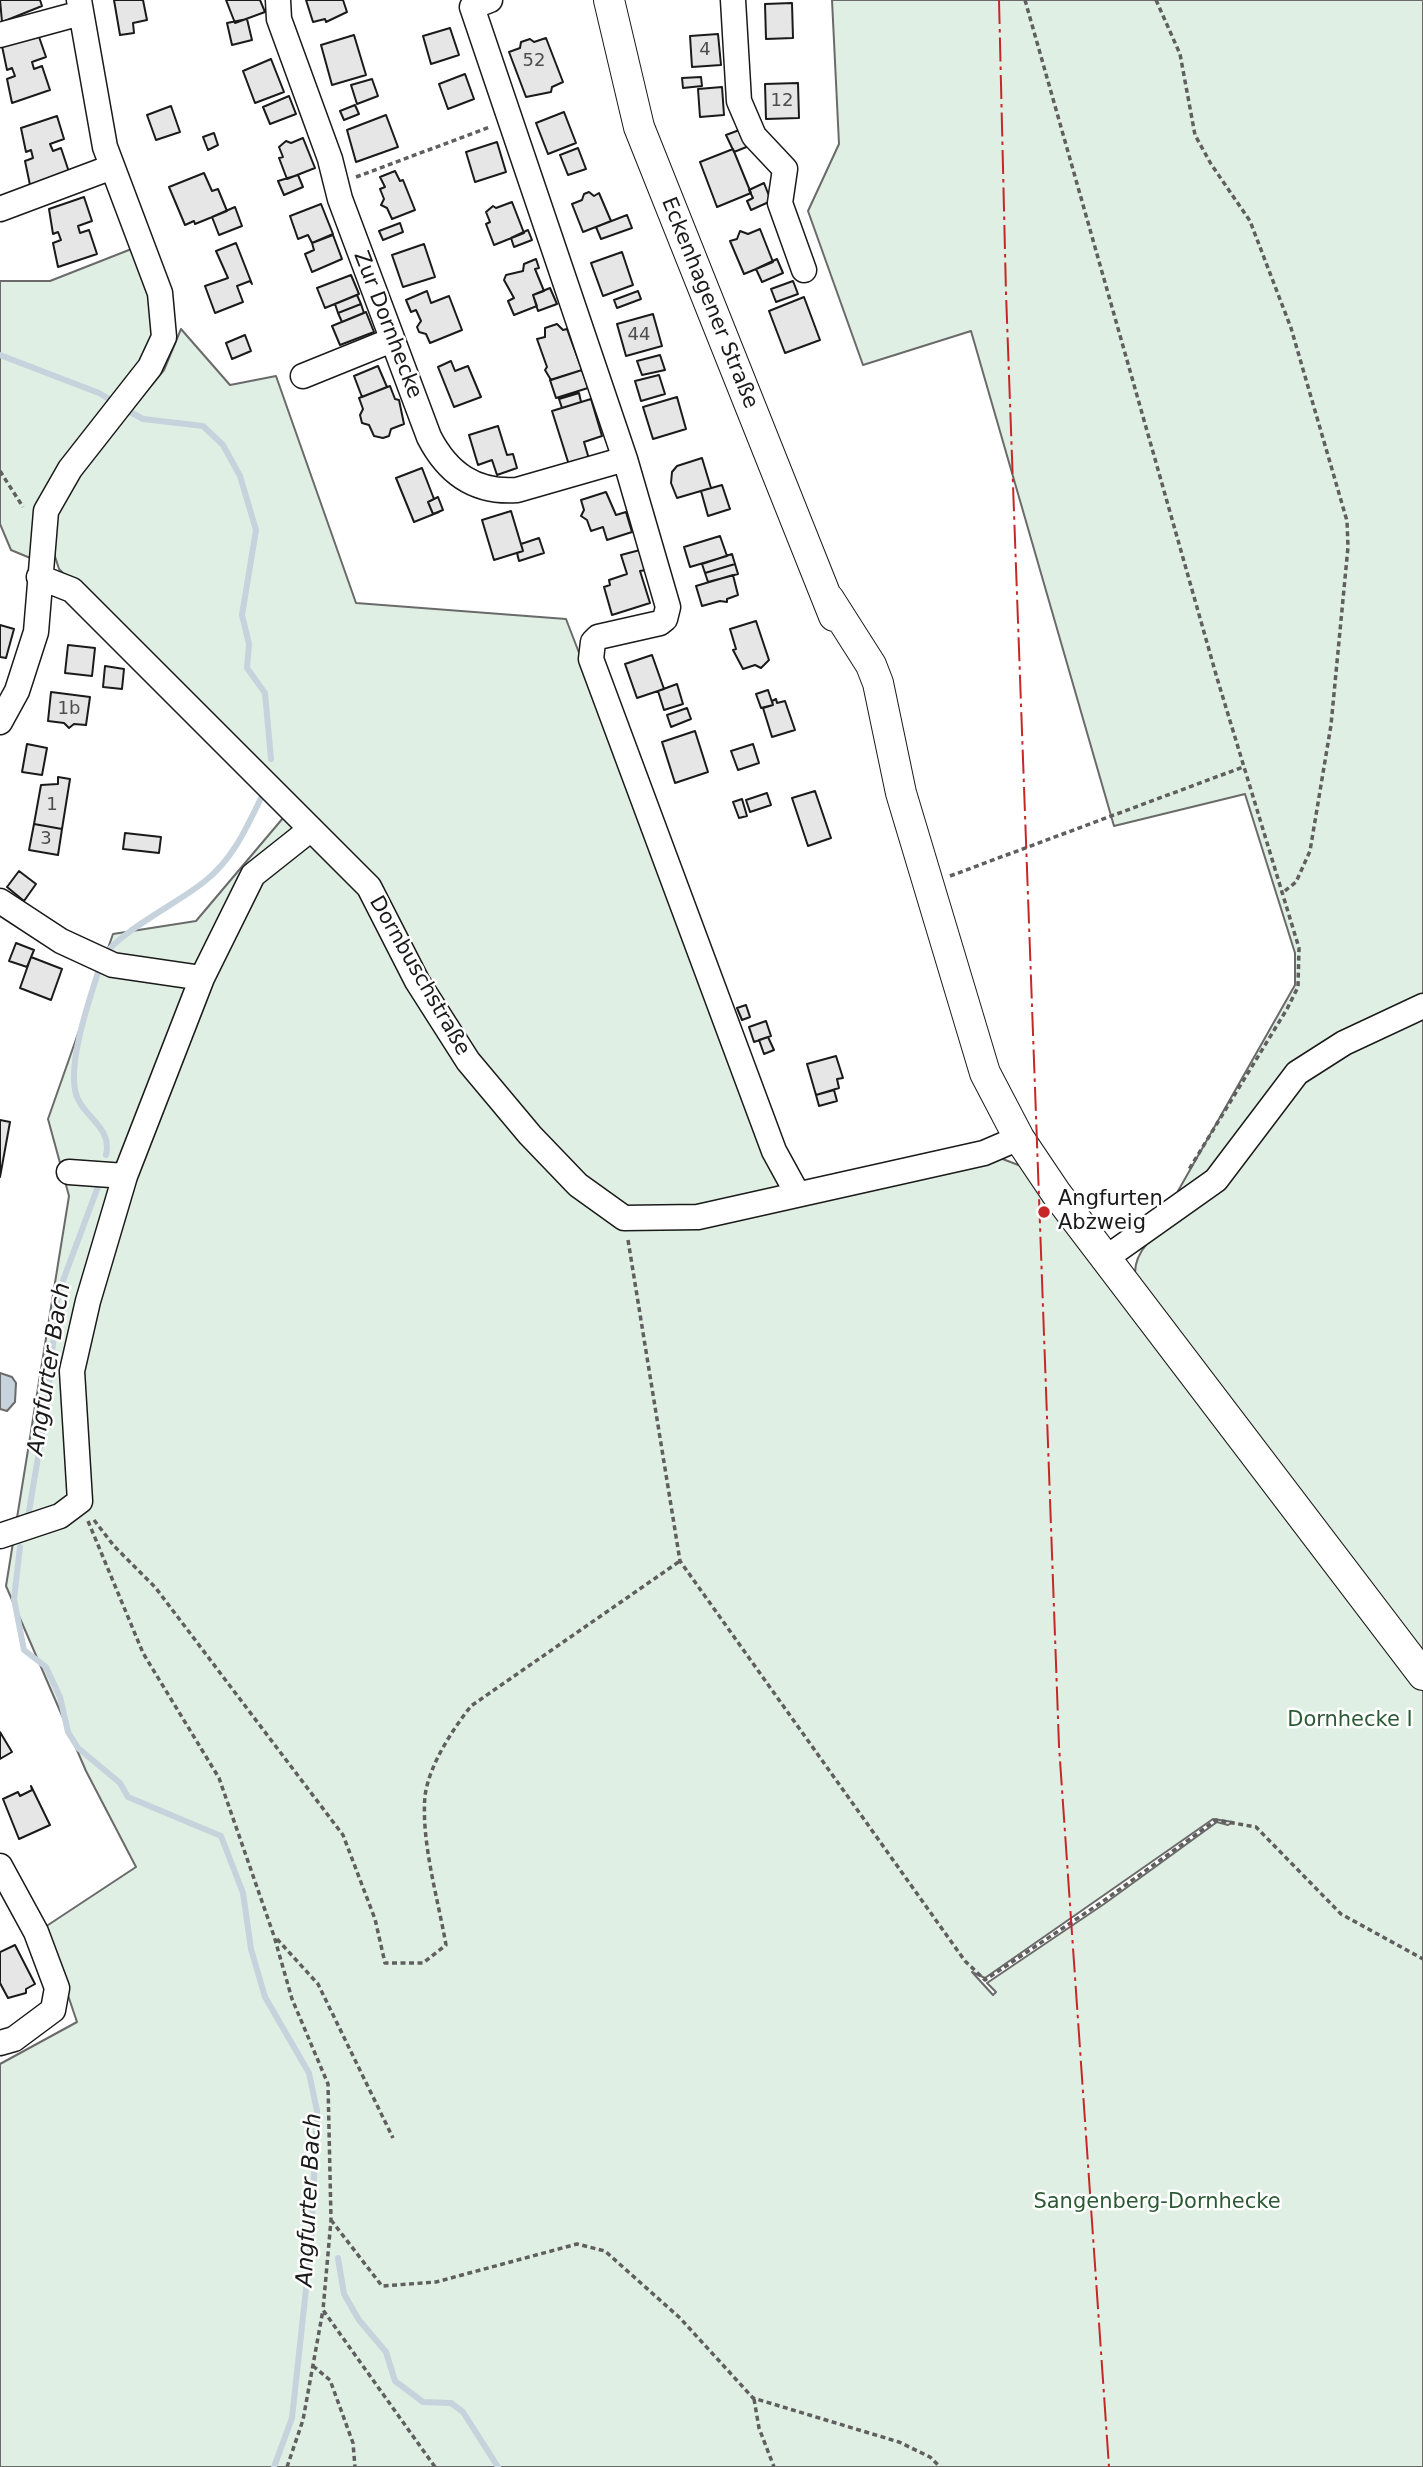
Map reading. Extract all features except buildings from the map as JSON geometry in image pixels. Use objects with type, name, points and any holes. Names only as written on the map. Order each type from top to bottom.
[{"type":"main road","points":[[587,0],[608,0]]},
{"type":"main road","name":"Eckenhagener Straße","points":[[608,0],[639,127],[829,599],[866,656],[878,682],[901,793],[985,1073],[1019,1138],[1106,1258],[1423,1675]]},
{"type":"street","name":"Zur Dornhecke","points":[[278,0],[279,19],[290,52],[392,341],[434,446],[450,469],[477,487],[517,490],[625,459]]},
{"type":"street","points":[[733,0],[739,101],[754,136],[785,169],[780,203],[804,270]]},
{"type":"street","points":[[477,2],[625,459],[667,598],[667,612],[660,623],[598,637],[593,642],[591,659],[774,1151],[797,1193]]},
{"type":"street","points":[[0,34],[80,7],[105,147],[160,293],[164,337],[150,367],[69,469],[46,511],[36,632],[17,691],[0,722]]},
{"type":"street","points":[[0,209],[1,211],[112,167]]},
{"type":"street","points":[[303,376],[392,341]]},
{"type":"street","name":"Dornbuschstraße","points":[[39,577],[72,590],[369,887],[417,981],[468,1061],[530,1135],[578,1185],[624,1217]]},
{"type":"street","points":[[0,1536],[60,1516],[80,1501],[72,1371],[88,1300],[125,1176],[202,978],[253,875],[311,829]]},
{"type":"street","points":[[0,901],[61,941],[113,965],[202,978]]},
{"type":"street","points":[[1106,1258],[1216,1180],[1297,1073],[1344,1043],[1423,1006]]},
{"type":"street","points":[[624,1217],[698,1217],[984,1153],[1019,1138]]},
{"type":"street","points":[[69,1172],[125,1176]]},
{"type":"street","points":[[0,1866],[36,1932],[57,1988],[53,2010],[15,2039],[0,2042]]},
{"type":"path","points":[[1025,0],[1243,767],[1298,948],[1298,988],[1185,1175]]},
{"type":"path","points":[[1156,0],[1180,54],[1195,135],[1211,164],[1250,221],[1291,327],[1347,521],[1348,547],[1331,724],[1312,838],[1296,882],[1281,894]]},
{"type":"path","points":[[358,176],[474,132]]},
{"type":"path","points":[[0,471],[24,509],[46,511]]},
{"type":"path","points":[[928,884],[1243,767]]},
{"type":"path","points":[[624,1217],[680,1561],[965,1961],[985,1980],[1102,1902],[1216,1820],[1256,1828],[1341,1914],[1423,1959]]},
{"type":"path","points":[[80,1501],[114,1546],[155,1587],[343,1835],[375,1919],[385,1963],[423,1964],[446,1945],[426,1828],[425,1794],[449,1734],[471,1706],[680,1561]]},
{"type":"path","points":[[80,1501],[143,1653],[219,1778],[274,1936],[292,1999],[328,2084],[331,2220],[323,2310],[303,2420],[287,2467]]},
{"type":"path","points":[[274,1936],[318,1984],[393,2138]]},
{"type":"path","points":[[331,2220],[382,2286],[436,2282],[577,2245],[605,2251],[680,2318],[753,2398],[899,2442],[930,2457],[940,2467]]},
{"type":"path","points":[[323,2310],[435,2467]]},
{"type":"path","points":[[313,2366],[330,2379],[354,2443],[355,2467]]},
{"type":"path","points":[[753,2398],[759,2428],[774,2467]]},
{"type":"green space","points":[[832,0],[1423,0],[1423,1657],[1135,1274],[1136,1263],[1146,1244],[1189,1207],[1178,1191],[1295,985],[1295,953],[1245,794],[1114,826],[971,331],[863,365],[808,211],[839,144]]},
{"type":"green space","points":[[134,248],[156,298],[151,347],[110,400],[35,560],[11,550],[0,524],[0,281],[50,281]]},
{"type":"green space","points":[[181,329],[230,385],[276,376],[356,603],[566,619],[778,1169],[779,1187],[639,1227],[1000,1158],[1021,1166],[1423,1689],[1423,2467],[0,2467],[0,2064],[77,2022],[45,1927],[136,1867],[86,1771],[6,1586],[69,1196],[48,1119],[113,934],[196,921],[294,805],[59,569],[51,544],[54,518],[65,491],[164,370]],"holes":[[[1213,1819],[1233,1822],[1228,1825],[1217,1822],[1104,1904],[987,1983],[996,1992],[993,1995],[972,1972],[985,1978]]]},
{"type":"shaded area","points":[[0,1373],[12,1377],[16,1383],[15,1402],[7,1411],[0,1409]]},
{"type":"waterway","name":"Angfurter Bach","points":[[0,355],[99,393],[114,402]]},
{"type":"waterway","name":"Angfurter Bach","points":[[123,408],[143,419],[203,426],[223,445],[240,476],[256,530],[242,615],[249,644],[247,668],[265,693],[271,759]]},
{"type":"waterway","name":"Angfurter Bach","points":[[104,956],[123,937],[194,889],[224,863],[262,796]]},
{"type":"waterway","name":"Angfurter Bach","points":[[100,966],[78,1045],[74,1077],[78,1099],[105,1136],[106,1155]]},
{"type":"waterway","name":"Angfurter Bach","points":[[28,1517],[47,1404],[58,1294],[99,1184]]},
{"type":"waterway","name":"Angfurter Bach","points":[[20,1547],[14,1599],[24,1650],[46,1667],[60,1697],[68,1732],[78,1748],[120,1783],[128,1797],[221,1836],[243,1893],[251,1949],[265,1997],[309,2073],[317,2111],[311,2243],[292,2418],[274,2467]]},
{"type":"waterway","points":[[338,2258],[344,2294],[359,2320],[386,2352],[395,2381],[423,2402],[451,2403],[463,2412],[498,2467]]},
{"type":"power","points":[[999,0],[1006,293],[1059,1746],[1109,2467]]},
{"type":"place","name":"Angfurten Abzweig","points":[[1044,1212]]},
{"type":"park label","name":"Dornhecke I","points":[[1350,1721]]},
{"type":"park label","name":"Sangenberg-Dornhecke","points":[[1157,2203]]}]
